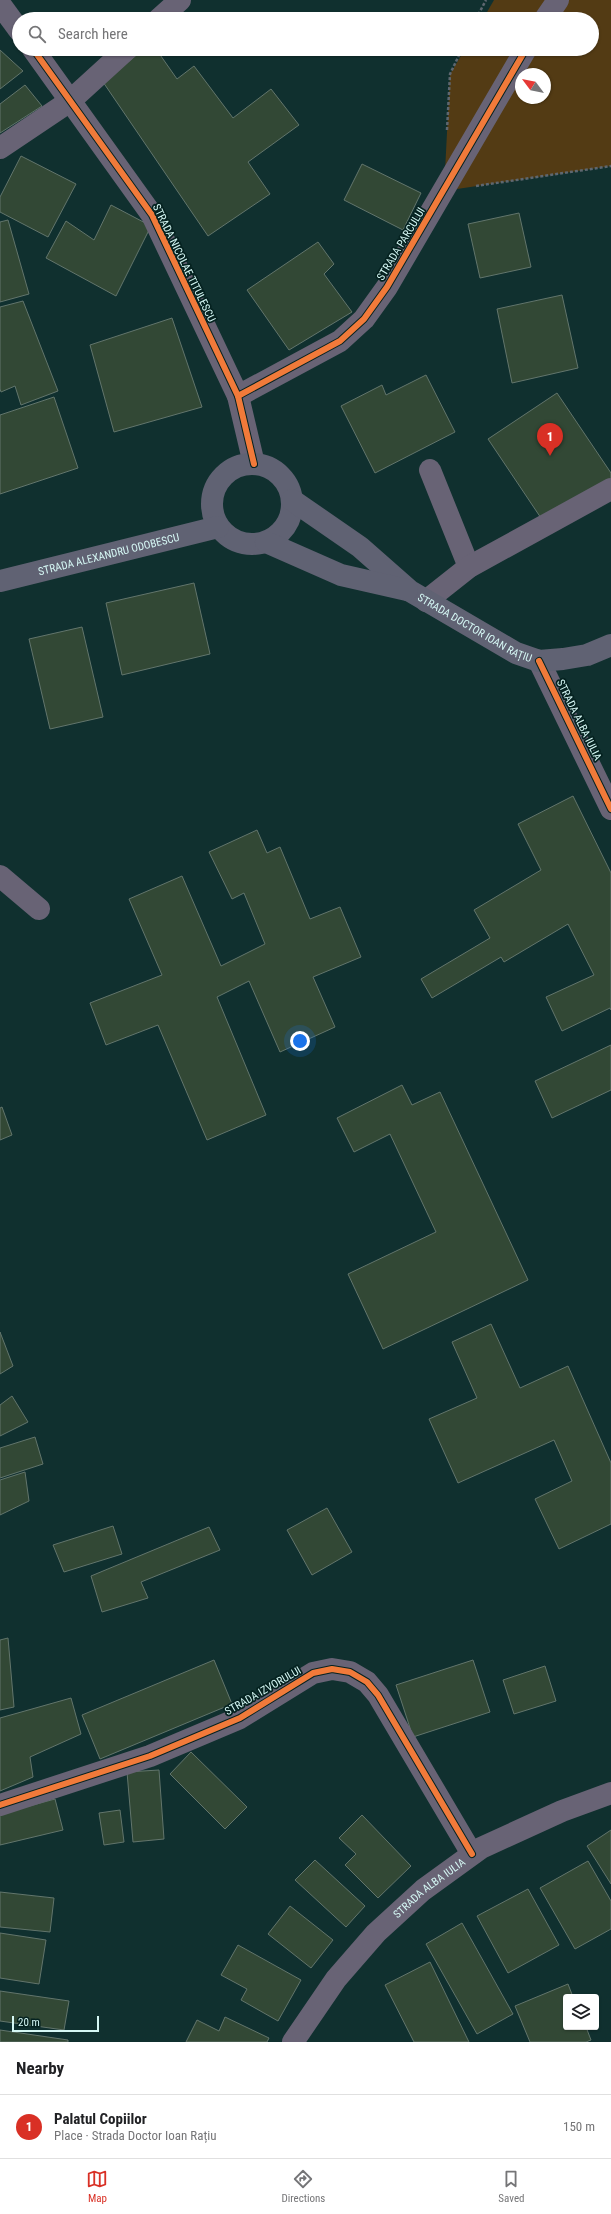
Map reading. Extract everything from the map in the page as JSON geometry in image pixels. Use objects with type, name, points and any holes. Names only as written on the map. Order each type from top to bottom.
[{"type":"main road","points":[[254,464],[269,468],[280,476],[288,486],[292,500],[292,510],[288,523],[278,535],[266,542],[248,545],[235,541],[218,527],[212,509],[212,496],[221,478],[232,470],[254,464]]},
{"type":"main road","name":"STRADA DOCTOR IOAN RAȚIU","points":[[292,500],[360,547],[418,596],[516,654],[539,661],[563,659],[588,655],[611,645]]},
{"type":"main road","name":"STRADA ALEXANDRU ODOBESCU","points":[[0,581],[218,527]]},
{"type":"main road","name":"STRADA DOCTOR IOAN RAȚIU","points":[[266,542],[341,575],[418,596]]},
{"type":"street","points":[[167,12],[180,0]]},
{"type":"street","points":[[550,12],[558,0]]},
{"type":"street","points":[[0,4],[12,20]]},
{"type":"street","name":"STRADA NICOLAE TITULESCU","points":[[38,56],[152,216],[238,396],[254,464]]},
{"type":"street","points":[[0,148],[70,101],[119,56]]},
{"type":"street","name":"STRADA PARCULUI","points":[[238,396],[340,341],[364,319],[387,287],[522,56]]},
{"type":"street","points":[[430,470],[470,567]]},
{"type":"street","points":[[418,596],[611,489]]},
{"type":"street","name":"STRADA ALBA IULIA","points":[[539,661],[611,809]]},
{"type":"street","points":[[0,876],[40,909]]},
{"type":"street","name":"STRADA IZVORULUI","points":[[0,1805],[150,1756],[240,1718],[313,1673],[332,1669],[350,1672],[368,1682],[378,1695],[472,1854]]},
{"type":"street","name":"STRADA ALBA IULIA","points":[[293,2042],[336,1979],[376,1933],[423,1890],[481,1848],[562,1811],[611,1793]]},
{"type":"path","points":[[480,12],[486,0]]},
{"type":"path","points":[[447,136],[450,74],[459,56]]},
{"type":"path","points":[[444,191],[611,166]]},
{"type":"shaded area","points":[[494,0],[611,0],[611,166],[444,191],[450,74],[461,56],[599,56],[599,12],[487,12]]},
{"type":"building","points":[[0,50],[23,71],[0,89]]},
{"type":"building","points":[[135,56],[161,56],[177,79],[194,66],[233,118],[271,89],[299,125],[248,162],[270,194],[208,236],[103,82]]},
{"type":"building","points":[[25,85],[42,106],[0,133],[0,104]]},
{"type":"building","points":[[21,156],[76,184],[48,237],[0,212],[0,197]]},
{"type":"building","points":[[362,164],[421,193],[403,230],[344,200]]},
{"type":"building","points":[[111,205],[151,226],[116,296],[46,258],[66,221],[94,240]]},
{"type":"building","points":[[519,213],[531,267],[480,278],[468,224]]},
{"type":"building","points":[[8,220],[29,294],[0,302],[0,222]]},
{"type":"building","points":[[318,242],[334,264],[324,274],[352,312],[289,350],[247,290]]},
{"type":"building","points":[[562,295],[578,368],[512,383],[497,309]]},
{"type":"building","points":[[23,301],[58,391],[21,405],[15,386],[1,392],[0,389],[0,307]]},
{"type":"building","points":[[172,318],[202,407],[114,432],[90,345]]},
{"type":"building","points":[[426,375],[455,432],[375,473],[341,406],[382,385],[386,395]]},
{"type":"building","points":[[557,393],[611,473],[611,480],[545,524],[488,439]]},
{"type":"building","points":[[54,397],[78,468],[0,494],[0,415]]},
{"type":"building","points":[[194,583],[210,654],[122,675],[106,603]]},
{"type":"building","points":[[82,627],[103,717],[50,729],[29,639]]},
{"type":"building","points":[[573,796],[611,873],[611,1010],[610,1008],[562,1031],[546,997],[594,975],[568,924],[504,962],[501,957],[432,998],[421,979],[490,938],[474,910],[541,870],[518,824]]},
{"type":"building","points":[[257,830],[267,853],[280,847],[310,919],[340,907],[361,957],[313,977],[335,1027],[280,1052],[249,981],[217,997],[266,1115],[207,1140],[158,1025],[106,1045],[90,1003],[162,975],[129,899],[182,876],[221,966],[265,944],[244,893],[232,899],[209,852]]},
{"type":"building","points":[[611,1045],[611,1090],[552,1118],[535,1081]]},
{"type":"building","points":[[402,1085],[412,1105],[440,1092],[528,1280],[383,1349],[348,1274],[436,1232],[390,1134],[354,1152],[337,1118]]},
{"type":"building","points":[[2,1107],[12,1135],[0,1140],[0,1108]]},
{"type":"building","points":[[491,1324],[520,1388],[568,1366],[611,1463],[611,1524],[559,1549],[535,1499],[572,1481],[554,1440],[458,1483],[429,1419],[477,1398],[452,1342]]},
{"type":"building","points":[[0,1332],[13,1366],[0,1374]]},
{"type":"building","points":[[12,1396],[28,1422],[0,1436],[0,1405]]},
{"type":"building","points":[[35,1437],[43,1464],[0,1478],[0,1448]]},
{"type":"building","points":[[25,1472],[29,1501],[0,1515],[0,1480]]},
{"type":"building","points":[[327,1508],[352,1552],[312,1575],[287,1530]]},
{"type":"building","points":[[113,1526],[122,1554],[64,1572],[53,1545]]},
{"type":"building","points":[[209,1527],[220,1550],[141,1582],[148,1598],[102,1612],[91,1576]]},
{"type":"building","points":[[8,1638],[14,1707],[0,1710],[0,1640]]},
{"type":"building","points":[[214,1660],[232,1704],[100,1759],[82,1715]]},
{"type":"building","points":[[473,1660],[490,1712],[413,1737],[396,1685]]},
{"type":"building","points":[[545,1666],[556,1701],[514,1714],[503,1680]]},
{"type":"building","points":[[71,1698],[81,1734],[30,1757],[33,1777],[0,1791],[0,1718]]},
{"type":"building","points":[[191,1752],[247,1807],[225,1829],[170,1774]]},
{"type":"building","points":[[159,1770],[164,1839],[133,1842],[127,1772]]},
{"type":"building","points":[[55,1799],[63,1830],[0,1845],[0,1814]]},
{"type":"building","points":[[120,1810],[124,1842],[104,1845],[99,1813]]},
{"type":"building","points":[[362,1815],[411,1866],[378,1898],[345,1865],[356,1854],[339,1838]]},
{"type":"building","points":[[611,1830],[611,1884],[587,1846]]},
{"type":"building","points":[[315,1860],[365,1906],[346,1927],[295,1880]]},
{"type":"building","points":[[588,1861],[611,1901],[611,1929],[575,1949],[540,1888]]},
{"type":"building","points":[[528,1889],[559,1945],[508,1973],[477,1916]]},
{"type":"building","points":[[0,1892],[54,1898],[50,1932],[0,1927]]},
{"type":"building","points":[[290,1906],[333,1940],[311,1968],[268,1934]]},
{"type":"building","points":[[462,1923],[513,2014],[477,2034],[426,1944]]},
{"type":"building","points":[[0,1933],[46,1940],[39,1984],[0,1978]]},
{"type":"building","points":[[238,1945],[301,1980],[278,2021],[241,2000],[247,1989],[221,1975]]},
{"type":"building","points":[[430,1962],[469,2042],[414,2042],[385,1985]]},
{"type":"building","points":[[568,1984],[572,1994],[563,1994],[563,2030],[587,2030],[591,2040],[586,2042],[530,2042],[515,2006]]},
{"type":"building","points":[[0,1991],[69,2001],[64,2030],[0,2021]]},
{"type":"building","points":[[225,2017],[269,2038],[267,2042],[186,2042],[197,2020],[219,2031]]},
{"type":"building","points":[[0,2030],[68,2040],[68,2042],[0,2042]]},
{"type":"cycle path","points":[[38,56],[152,215],[238,396],[254,464]]},
{"type":"cycle path","points":[[238,396],[340,341],[364,319],[387,287],[522,56]]},
{"type":"cycle path","points":[[539,661],[611,809]]},
{"type":"cycle path","points":[[0,1805],[150,1756],[240,1718],[313,1673],[332,1669],[350,1672],[367,1682],[378,1695],[472,1854]]},
{"type":"place","name":"Palatul Copiilor","points":[[550,456]]}]
